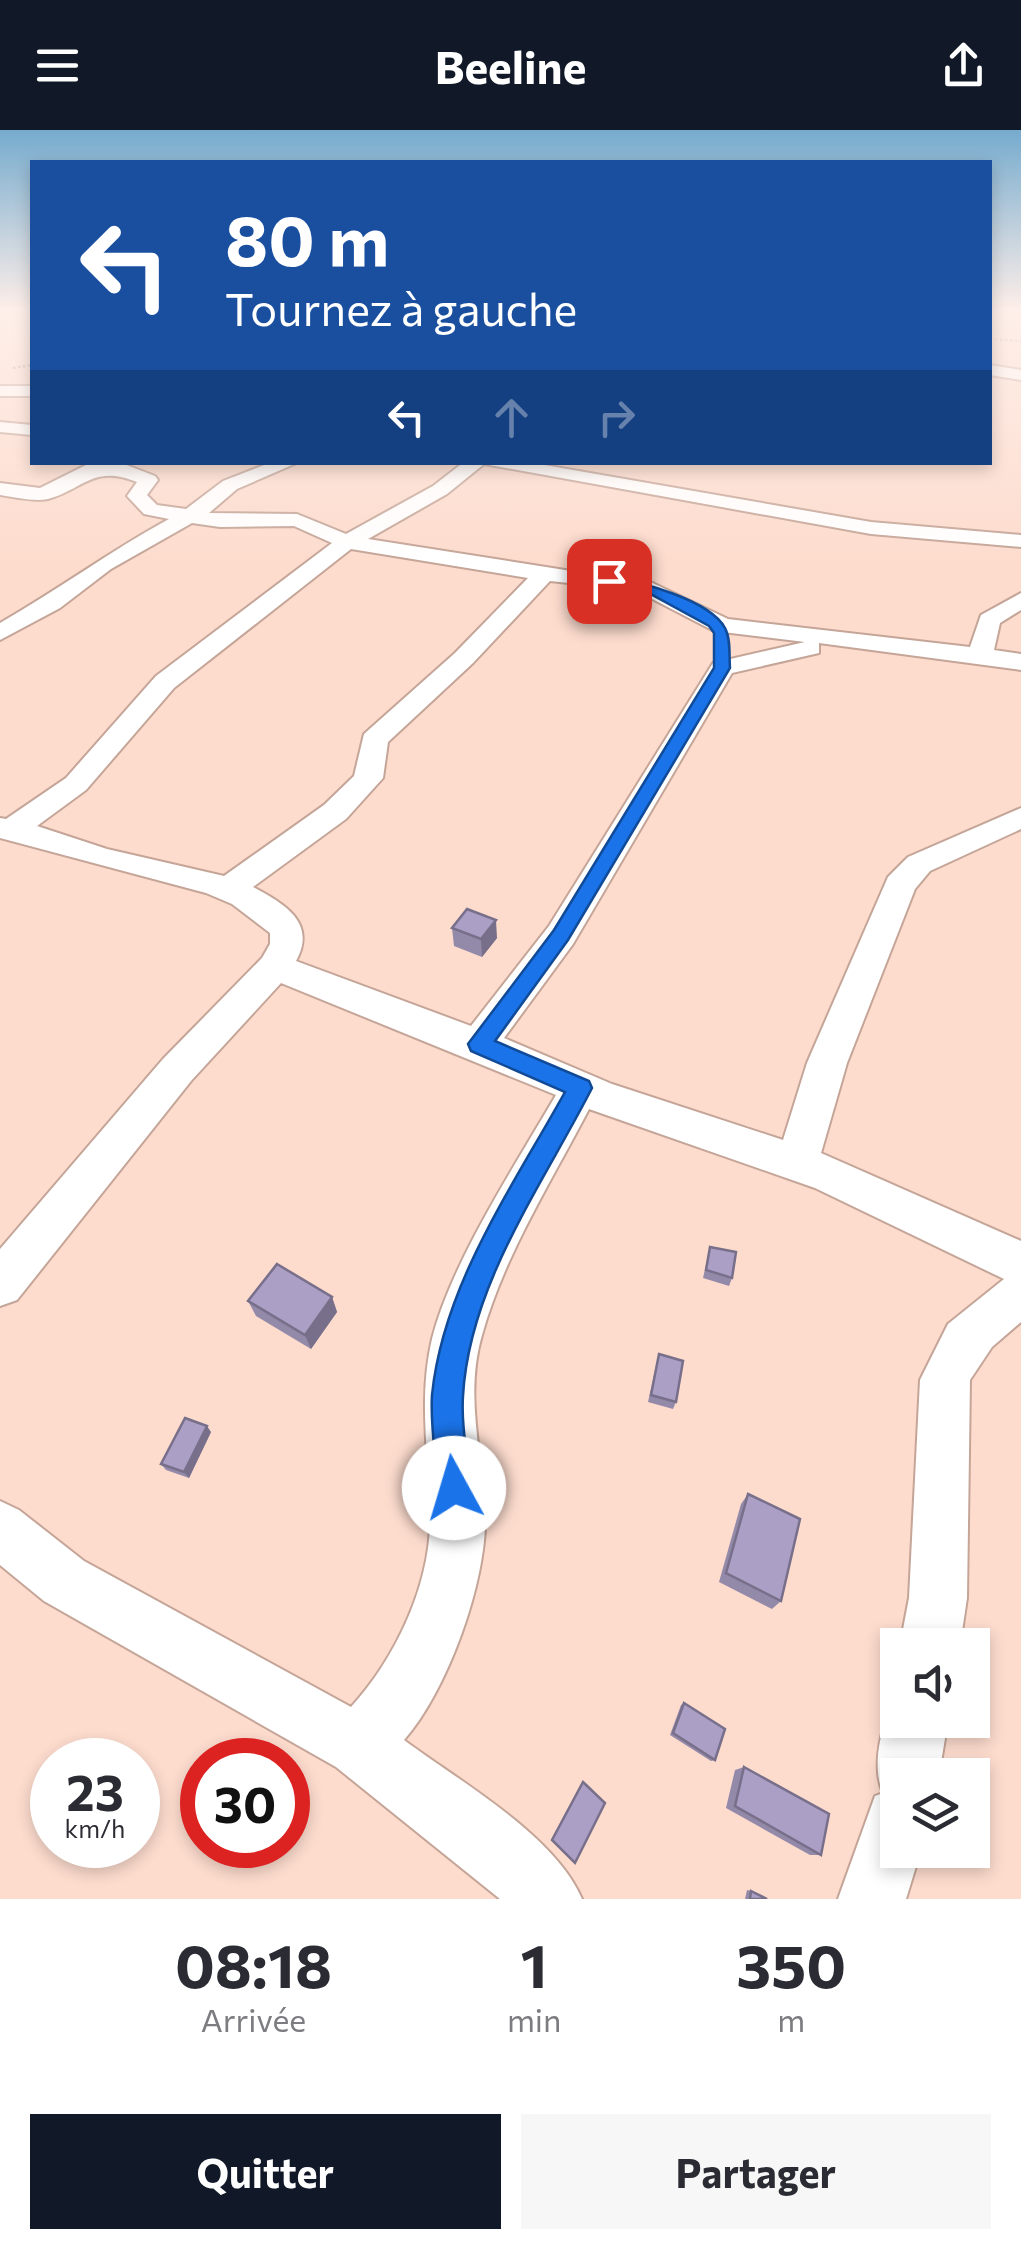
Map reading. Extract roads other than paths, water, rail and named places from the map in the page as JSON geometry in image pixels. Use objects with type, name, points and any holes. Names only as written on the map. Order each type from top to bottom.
[{"type":"street","points":[[0,428],[30,430]]},
{"type":"street","points":[[0,633],[52,603],[104,564],[188,516],[230,485],[282,465]]},
{"type":"street","points":[[6,828],[76,784],[165,682],[347,542],[440,490],[472,465]]},
{"type":"street","points":[[509,465],[871,528],[1021,541]]},
{"type":"street","points":[[0,513],[95,466],[138,473],[148,480],[137,496],[144,504],[188,516],[234,522],[297,520],[347,542],[544,574],[640,584],[714,623],[1021,662]]},
{"type":"street","points":[[0,489],[43,494]]},
{"type":"street","points":[[226,891],[335,812],[368,778],[374,740],[464,658],[544,574]]},
{"type":"street","points":[[980,656],[989,620],[1021,600]]},
{"type":"street","points":[[479,1044],[561,935],[722,668],[721,632],[714,623]]},
{"type":"street","points":[[722,668],[790,649],[883,642]]},
{"type":"street","points":[[797,1163],[827,1063],[900,885],[919,864],[1021,817]]},
{"type":"street","points":[[0,1284],[176,1070],[275,967],[288,944],[287,929],[252,901],[6,828]]},
{"type":"street","points":[[275,967],[479,1044],[580,1088],[830,1174],[1021,1264]]},
{"type":"street","points":[[358,1745],[398,1701],[436,1621],[452,1569],[458,1518],[447,1398],[457,1336],[494,1246],[580,1088]]},
{"type":"street","points":[[933,1628],[938,1598],[944,1380],[952,1355],[987,1318],[1021,1294]]},
{"type":"street","points":[[0,1529],[64,1581],[358,1745],[488,1842],[548,1899]]},
{"type":"street","points":[[872,1899],[882,1868]]}]
